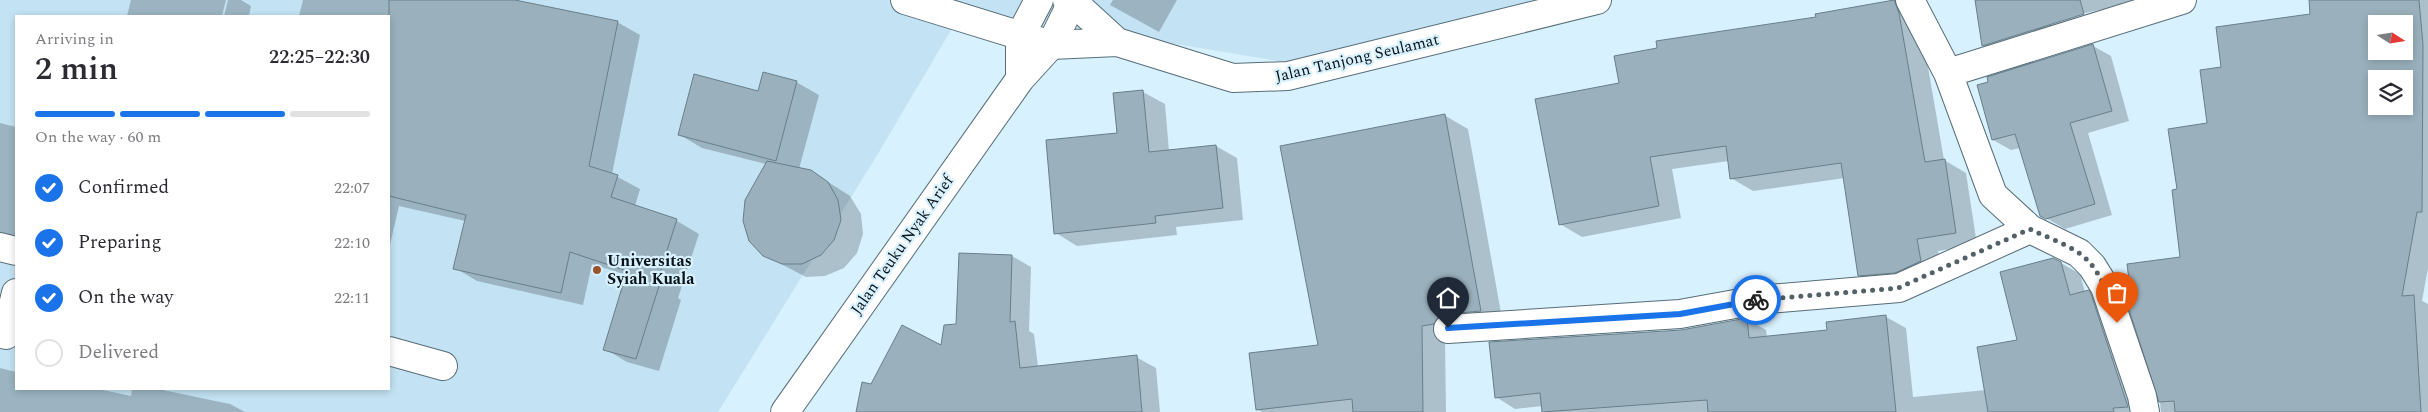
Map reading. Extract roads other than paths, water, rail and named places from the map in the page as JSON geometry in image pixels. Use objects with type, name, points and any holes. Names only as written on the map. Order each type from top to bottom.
[{"type":"street","name":"Jalan Tanjong Seulamat","points":[[905,0],[1051,45],[1117,42],[1233,78],[1288,76],[1597,0]]},
{"type":"street","points":[[1020,79],[1020,36],[1039,0]]},
{"type":"street","name":"Jalan Tanjong Seulamat","points":[[1070,0],[1117,42]]},
{"type":"street","points":[[1051,45],[1070,0]]},
{"type":"street","points":[[1910,0],[1948,73],[1993,195],[2030,229],[2079,253],[2092,266],[2105,287],[2142,396],[2145,412]]},
{"type":"street","points":[[1948,73],[2182,0]]},
{"type":"street","name":"Jalan Teuku Nyak Arief","points":[[794,409],[1020,79],[1051,45]]},
{"type":"street","points":[[1448,328],[1680,314],[1757,300],[1898,288],[2030,229]]},
{"type":"street","points":[[0,247],[15,251]]},
{"type":"street","points":[[6,335],[15,297]]},
{"type":"street","points":[[390,351],[443,366]]},
{"type":"place","name":"Universitas Syiah Kuala","points":[[597,270]]}]
